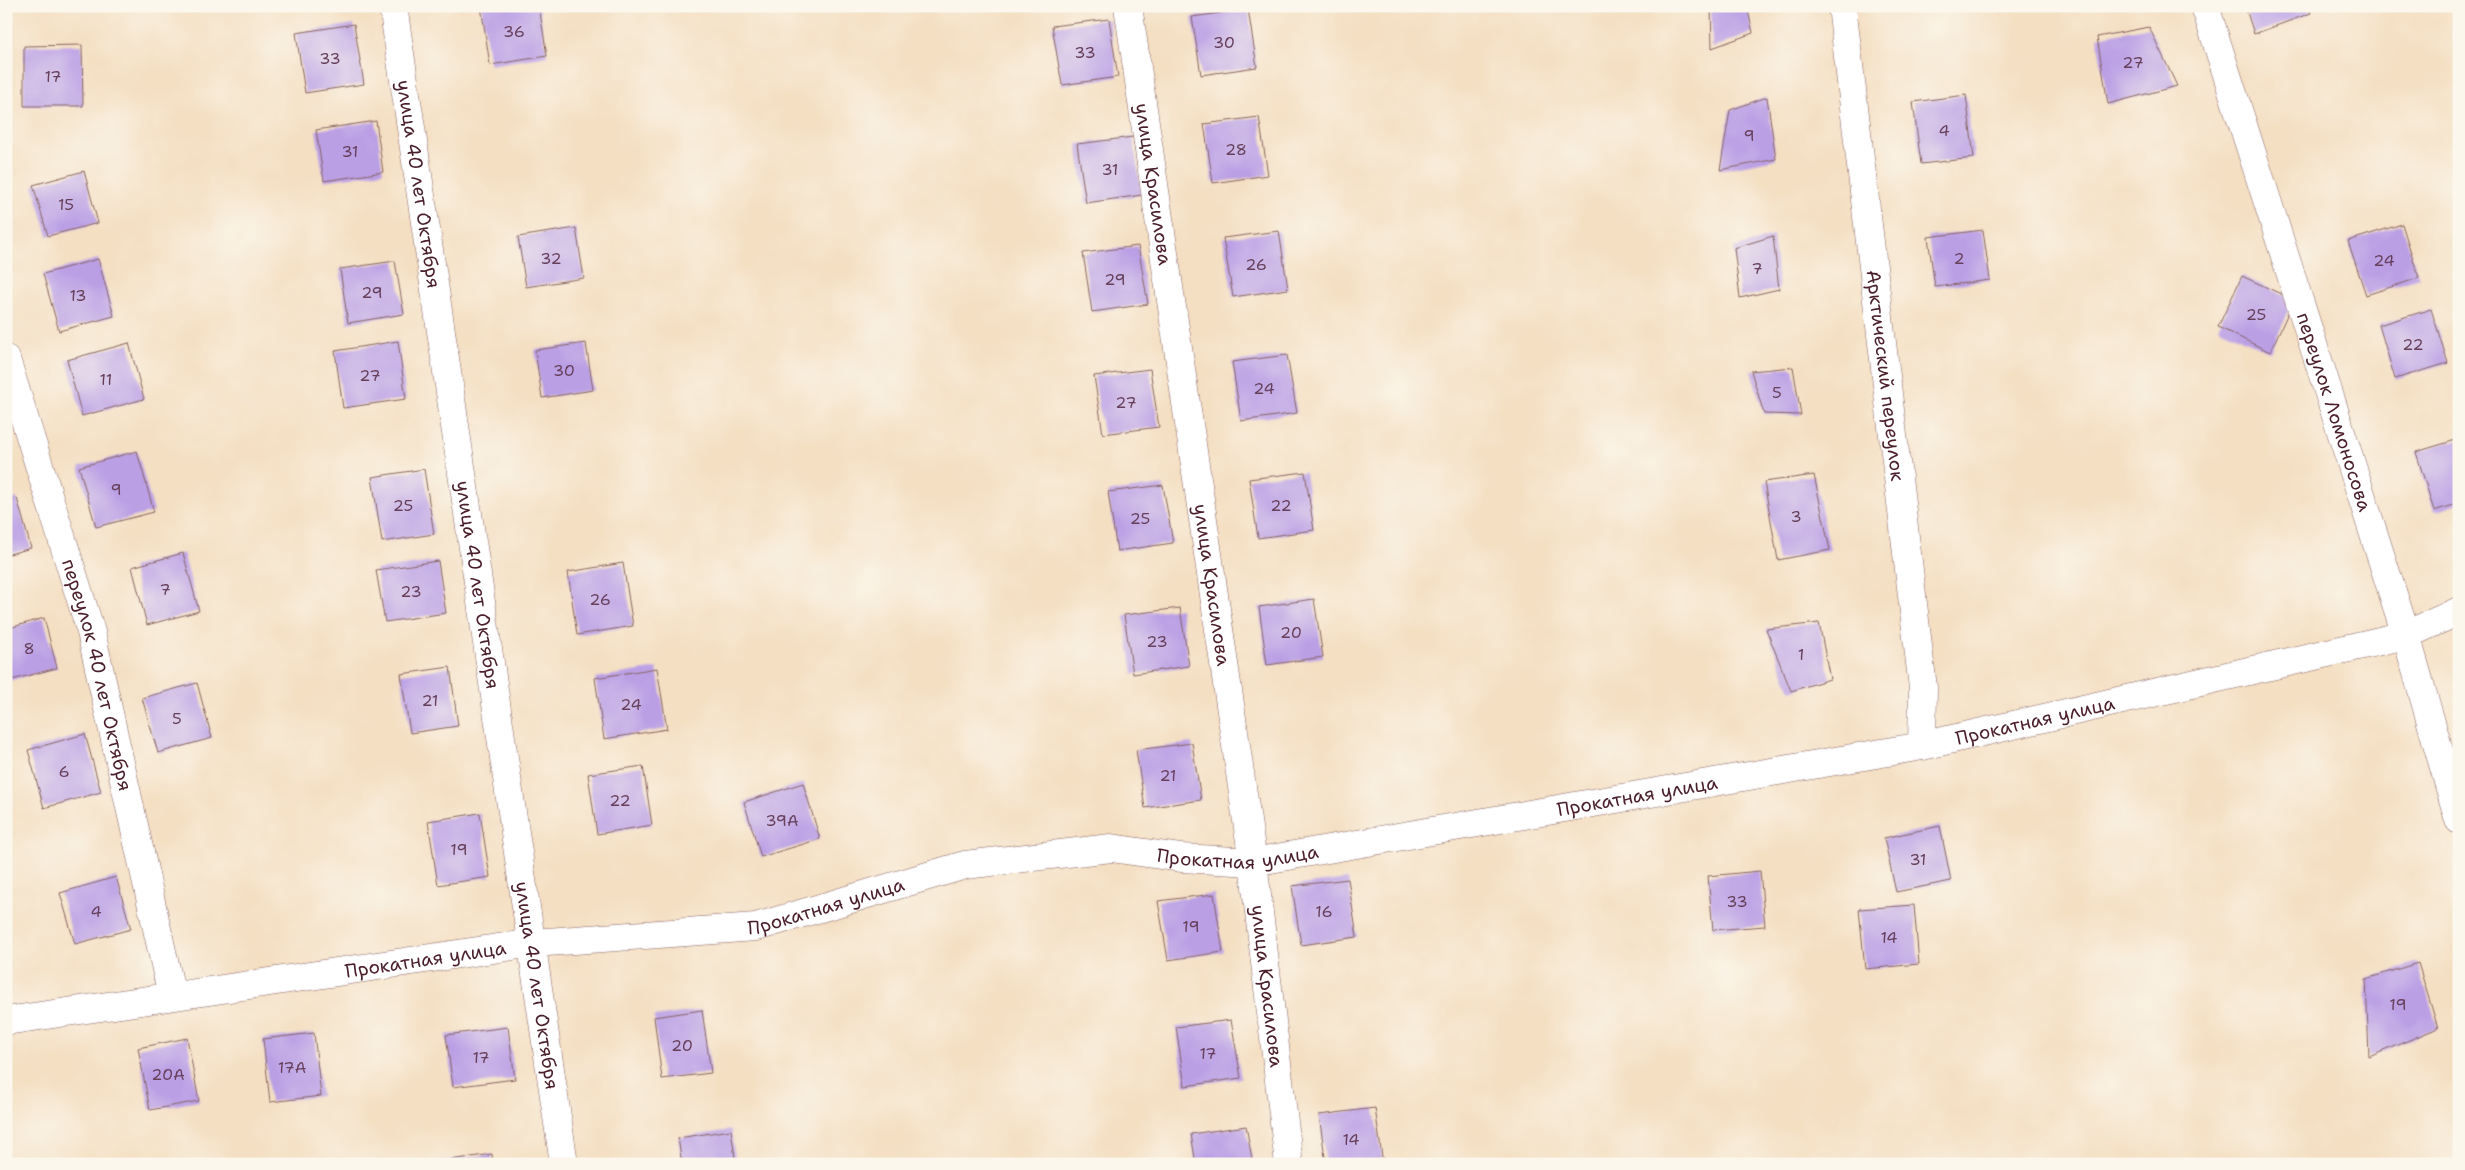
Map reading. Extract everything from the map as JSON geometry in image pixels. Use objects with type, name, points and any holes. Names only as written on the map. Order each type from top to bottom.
[{"type":"street","name":"улица 40 лет Октября","points":[[393,6],[533,943],[564,1164]]},
{"type":"street","name":"улица Красилова","points":[[1128,6],[1253,862],[1288,1164]]},
{"type":"street","name":"Арктический переулок","points":[[1842,6],[1923,688],[1922,746]]},
{"type":"street","name":"переулок Ломоносова","points":[[2206,6],[2406,635],[2459,820]]},
{"type":"street","name":"переулок 40 лет Октября","points":[[6,359],[91,632],[172,996]]},
{"type":"street","name":"Прокатная улица","points":[[6,1021],[533,943],[756,928],[965,865],[1111,848],[1181,858],[1253,862],[1922,746],[2406,635],[2459,611]]},
{"type":"building","points":[[481,6],[539,6],[547,56],[490,65]]},
{"type":"building","points":[[1711,6],[1747,6],[1753,33],[1712,48]]},
{"type":"building","points":[[2245,6],[2307,6],[2311,13],[2254,34]]},
{"type":"building","points":[[1248,9],[1257,67],[1201,75],[1192,17]]},
{"type":"building","points":[[1109,19],[1118,77],[1062,85],[1052,26]]},
{"type":"building","points":[[354,24],[364,84],[305,93],[296,33]]},
{"type":"building","points":[[2149,27],[2177,86],[2108,104],[2097,37]]},
{"type":"building","points":[[82,45],[83,106],[24,106],[24,46]]},
{"type":"building","points":[[1966,95],[1974,158],[1921,164],[1913,102]]},
{"type":"building","points":[[1767,97],[1776,159],[1720,170],[1730,110]]},
{"type":"building","points":[[1259,117],[1268,175],[1213,183],[1204,124]]},
{"type":"building","points":[[376,121],[383,172],[324,181],[316,130]]},
{"type":"building","points":[[1133,137],[1142,195],[1086,203],[1077,144]]},
{"type":"building","points":[[84,171],[98,223],[48,236],[33,185]]},
{"type":"building","points":[[2402,224],[2419,278],[2366,295],[2348,241]]},
{"type":"building","points":[[576,228],[584,278],[526,287],[518,237]]},
{"type":"building","points":[[1983,230],[1990,280],[1935,287],[1928,237]]},
{"type":"building","points":[[1279,231],[1288,289],[1233,297],[1223,238]]},
{"type":"building","points":[[1773,236],[1779,289],[1740,298],[1734,248]]},
{"type":"building","points":[[1138,246],[1148,304],[1092,312],[1083,253]]},
{"type":"building","points":[[98,259],[114,316],[59,331],[43,274]]},
{"type":"building","points":[[395,261],[404,314],[348,323],[340,269]]},
{"type":"building","points":[[2242,276],[2294,300],[2270,352],[2218,327]]},
{"type":"building","points":[[2431,309],[2448,363],[2395,379],[2379,325]]},
{"type":"building","points":[[398,341],[406,399],[343,408],[335,351]]},
{"type":"building","points":[[129,343],[144,399],[82,416],[67,360]]},
{"type":"building","points":[[586,343],[593,390],[542,398],[535,350]]},
{"type":"building","points":[[1287,355],[1297,413],[1241,421],[1232,362]]},
{"type":"building","points":[[1793,367],[1801,415],[1764,414],[1751,371]]},
{"type":"building","points":[[1150,369],[1159,427],[1103,434],[1094,376]]},
{"type":"building","points":[[2459,439],[2459,503],[2434,511],[2416,452]]},
{"type":"building","points":[[137,451],[154,512],[96,527],[79,467]]},
{"type":"building","points":[[424,469],[434,534],[382,542],[372,477]]},
{"type":"building","points":[[1305,472],[1314,530],[1258,538],[1249,479]]},
{"type":"building","points":[[1814,475],[1830,550],[1778,560],[1764,482]]},
{"type":"building","points":[[1163,485],[1173,543],[1117,551],[1108,492]]},
{"type":"building","points":[[17,498],[31,548],[6,555],[6,501]]},
{"type":"building","points":[[183,553],[199,611],[147,625],[132,567]]},
{"type":"building","points":[[438,561],[446,613],[385,622],[376,570]]},
{"type":"building","points":[[623,563],[633,626],[577,635],[568,572]]},
{"type":"building","points":[[1314,599],[1323,657],[1267,665],[1259,607]]},
{"type":"building","points":[[1180,608],[1189,666],[1133,674],[1124,615]]},
{"type":"building","points":[[44,618],[57,668],[8,681],[6,629]]},
{"type":"building","points":[[1819,623],[1830,679],[1791,691],[1766,629]]},
{"type":"building","points":[[450,667],[458,726],[410,733],[401,674]]},
{"type":"building","points":[[657,668],[667,729],[604,739],[595,678]]},
{"type":"building","points":[[197,683],[212,738],[158,753],[142,698]]},
{"type":"building","points":[[85,734],[101,792],[44,808],[28,750]]},
{"type":"building","points":[[1192,743],[1201,800],[1145,808],[1136,750]]},
{"type":"building","points":[[643,766],[652,825],[597,834],[588,774]]},
{"type":"building","points":[[803,783],[820,839],[761,857],[744,802]]},
{"type":"building","points":[[480,813],[490,877],[438,885],[428,821]]},
{"type":"building","points":[[1940,826],[1951,881],[1896,892],[1884,838]]},
{"type":"building","points":[[1760,871],[1765,926],[1713,930],[1708,876]]},
{"type":"building","points":[[116,877],[131,929],[75,944],[60,893]]},
{"type":"building","points":[[1348,879],[1357,937],[1301,945],[1292,886]]},
{"type":"building","points":[[1214,894],[1223,952],[1168,960],[1158,901]]},
{"type":"building","points":[[1914,905],[1919,964],[1865,969],[1859,909]]},
{"type":"building","points":[[2418,963],[2438,1028],[2369,1057],[2366,979]]},
{"type":"building","points":[[702,1010],[711,1073],[662,1079],[654,1017]]},
{"type":"building","points":[[1231,1020],[1241,1078],[1185,1086],[1176,1027]]},
{"type":"building","points":[[508,1027],[515,1079],[453,1087],[446,1035]]},
{"type":"building","points":[[314,1033],[321,1096],[270,1102],[263,1039]]},
{"type":"building","points":[[187,1038],[199,1101],[150,1110],[138,1048]]},
{"type":"building","points":[[1375,1108],[1383,1164],[1326,1164],[1319,1115]]},
{"type":"building","points":[[1246,1126],[1253,1164],[1196,1164],[1191,1134]]},
{"type":"building","points":[[731,1130],[736,1164],[682,1164],[678,1138]]},
{"type":"building","points":[[492,1154],[493,1164],[429,1164],[429,1163]]}]
